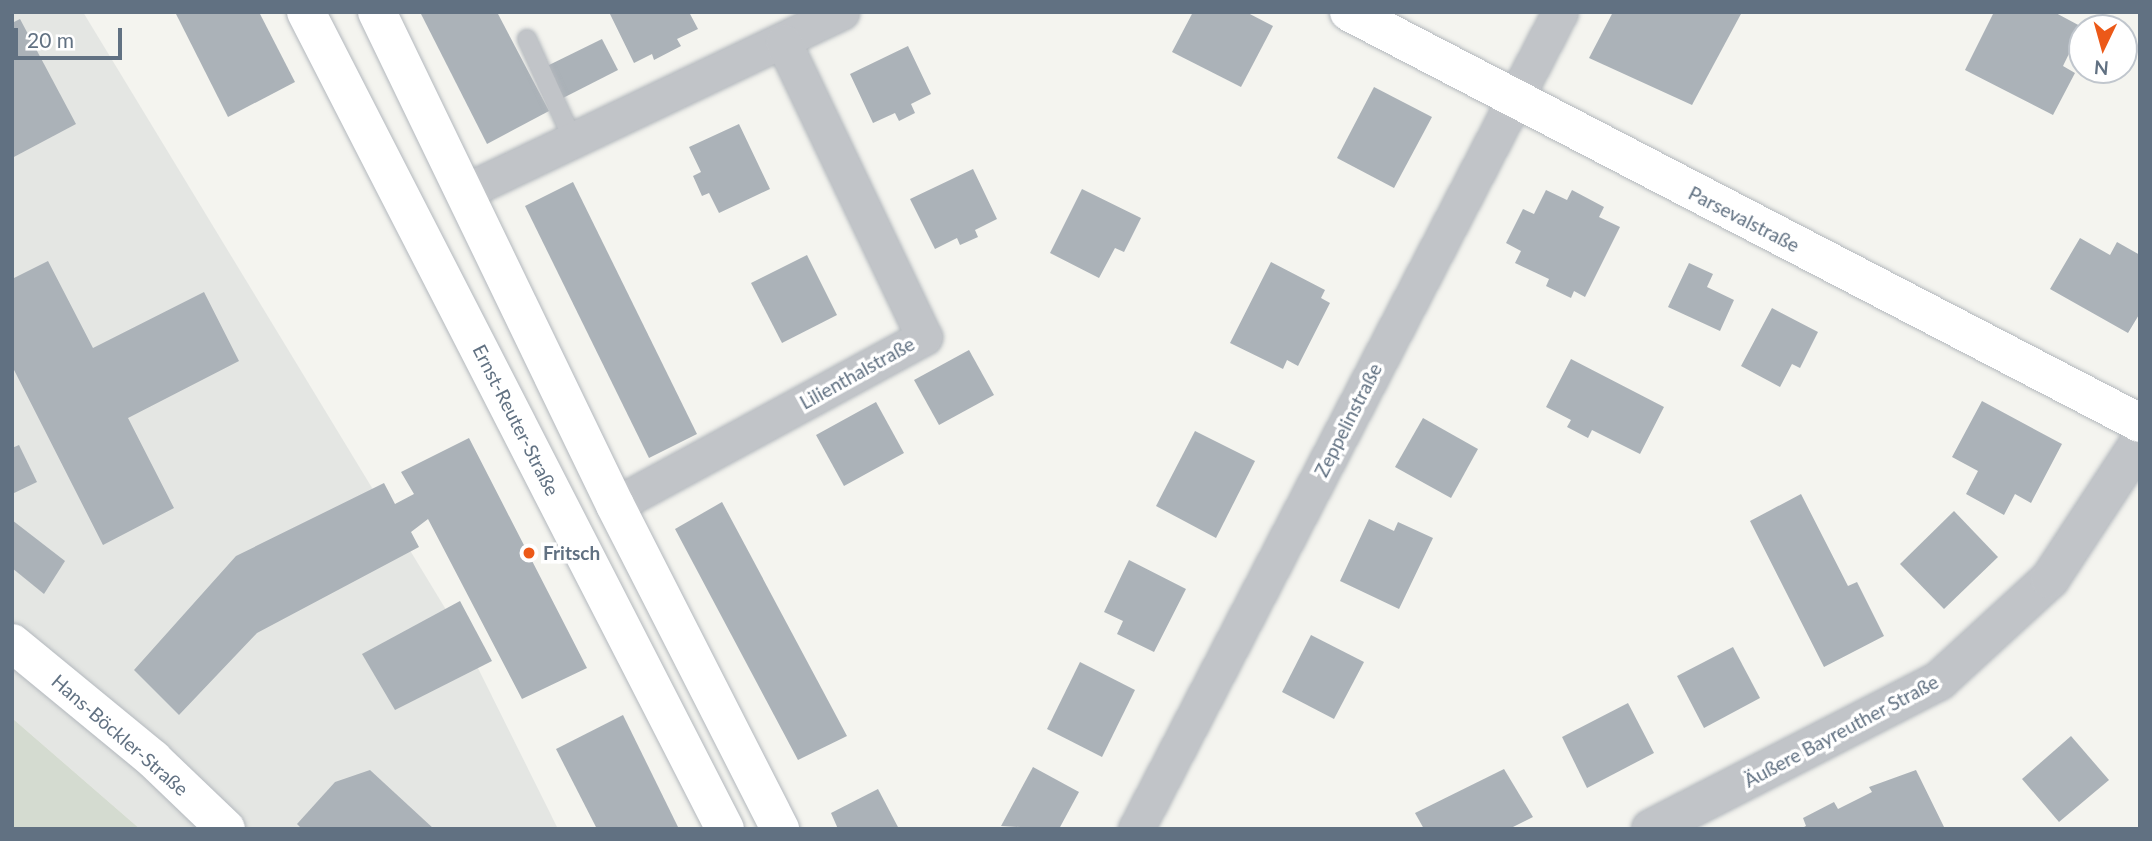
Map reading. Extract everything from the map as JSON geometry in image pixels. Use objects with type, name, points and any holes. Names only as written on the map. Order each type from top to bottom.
[{"type":"main road","name":"Ernst-Reuter-Straße","points":[[306,12],[725,829]]},
{"type":"main road","points":[[377,12],[615,505],[780,829]]},
{"type":"main road","name":"Parsevalstraße","points":[[1349,12],[2140,424]]},
{"type":"main road","name":"Hans-Böckler-Straße","points":[[12,643],[153,759],[226,829]]},
{"type":"street","points":[[464,192],[841,12]]},
{"type":"street","name":"Zeppelinstraße","points":[[1136,829],[1560,12]]},
{"type":"street","name":"Lilienthalstraße","points":[[615,505],[924,337],[783,42]]},
{"type":"street","name":"Äußere Bayreuther Straße","points":[[1651,829],[1939,681],[2050,579],[2140,442]]},
{"type":"lane","points":[[527,39],[573,140]]},
{"type":"shaded area","points":[[12,12],[83,12],[462,636],[558,829],[140,829],[12,718]]},
{"type":"shaded area","points":[[12,718],[140,829],[12,829]]},
{"type":"building","points":[[175,12],[259,12],[295,82],[228,117]]},
{"type":"building","points":[[420,12],[497,12],[549,111],[487,144]]},
{"type":"building","points":[[609,12],[689,12],[698,29],[677,39],[681,46],[654,60],[652,54],[634,63]]},
{"type":"building","points":[[1193,12],[1246,12],[1273,26],[1241,87],[1172,52]]},
{"type":"building","points":[[1613,12],[1742,12],[1692,105],[1589,58]]},
{"type":"building","points":[[1994,12],[2054,12],[2068,20],[2068,56],[2063,66],[2068,69],[2069,84],[2053,115],[1965,70]]},
{"type":"building","points":[[20,19],[76,124],[12,158],[12,23]]},
{"type":"building","points":[[602,39],[618,70],[563,98],[547,66]]},
{"type":"building","points":[[908,46],[931,94],[911,104],[915,113],[899,121],[895,113],[873,123],[850,74]]},
{"type":"building","points":[[1374,87],[1432,117],[1394,188],[1337,158]]},
{"type":"building","points":[[739,124],[770,189],[719,213],[709,193],[702,196],[693,176],[701,172],[689,147]]},
{"type":"building","points":[[973,169],[997,219],[975,230],[978,237],[960,245],[957,238],[935,249],[910,199]]},
{"type":"building","points":[[573,182],[697,434],[649,458],[525,206]]},
{"type":"building","points":[[1082,189],[1141,218],[1124,252],[1115,248],[1099,278],[1050,253]]},
{"type":"building","points":[[1546,190],[1567,200],[1572,190],[1604,207],[1599,217],[1620,227],[1585,297],[1574,291],[1571,298],[1546,286],[1549,279],[1515,263],[1521,251],[1506,243],[1523,209],[1534,214]]},
{"type":"building","points":[[2080,238],[2110,255],[2117,242],[2140,255],[2140,313],[2128,333],[2050,289]]},
{"type":"building","points":[[807,255],[837,315],[782,343],[751,283]]},
{"type":"building","points":[[48,261],[93,348],[204,292],[239,361],[128,418],[174,508],[103,545],[12,366],[12,279]]},
{"type":"building","points":[[1271,262],[1325,290],[1321,298],[1330,303],[1298,366],[1287,360],[1283,369],[1230,343]]},
{"type":"building","points":[[1689,263],[1713,274],[1707,287],[1734,300],[1720,331],[1668,307]]},
{"type":"building","points":[[1772,308],[1818,332],[1800,368],[1792,364],[1780,387],[1741,366]]},
{"type":"building","points":[[969,350],[994,395],[939,425],[914,380]]},
{"type":"building","points":[[1571,359],[1664,407],[1640,454],[1592,430],[1588,438],[1567,427],[1571,420],[1546,407]]},
{"type":"building","points":[[1982,401],[2062,444],[2031,503],[2015,494],[2004,515],[1966,494],[1978,471],[1952,457]]},
{"type":"building","points":[[876,402],[904,453],[844,486],[816,435]]},
{"type":"building","points":[[1423,418],[1478,449],[1451,498],[1395,467]]},
{"type":"building","points":[[1195,431],[1255,461],[1216,538],[1156,506]]},
{"type":"building","points":[[469,438],[587,668],[522,699],[428,519],[411,532],[419,547],[257,633],[179,715],[134,670],[236,556],[384,483],[395,504],[414,494],[401,472]]},
{"type":"building","points":[[19,445],[37,482],[12,494],[12,448]]},
{"type":"building","points":[[1801,494],[1848,586],[1857,582],[1884,636],[1824,667],[1750,521]]},
{"type":"building","points":[[722,502],[847,736],[798,760],[675,529]]},
{"type":"building","points":[[1954,511],[1998,557],[1944,609],[1900,564]]},
{"type":"building","points":[[1369,519],[1394,531],[1398,522],[1433,538],[1399,609],[1340,581]]},
{"type":"building","points":[[12,520],[65,561],[44,594],[12,568]]},
{"type":"building","points":[[1129,560],[1186,589],[1154,652],[1117,634],[1123,621],[1104,612]]},
{"type":"building","points":[[460,601],[492,661],[395,710],[362,654]]},
{"type":"building","points":[[1311,635],[1364,662],[1334,719],[1282,692]]},
{"type":"building","points":[[1733,647],[1760,698],[1704,728],[1677,676]]},
{"type":"building","points":[[1080,662],[1135,690],[1102,757],[1047,729]]},
{"type":"building","points":[[1628,703],[1654,753],[1587,788],[1562,737]]},
{"type":"building","points":[[623,715],[679,829],[597,829],[556,749]]},
{"type":"building","points":[[2071,736],[2109,780],[2059,822],[2022,779]]},
{"type":"building","points":[[1033,767],[1079,792],[1059,829],[1001,826]]},
{"type":"building","points":[[1504,769],[1533,817],[1509,829],[1424,829],[1415,813]]},
{"type":"building","points":[[370,770],[434,829],[302,829],[297,824],[335,782]]},
{"type":"building","points":[[1916,770],[1945,829],[1800,829],[1806,826],[1803,818],[1834,802],[1838,809],[1872,792],[1869,787]]},
{"type":"building","points":[[878,789],[899,829],[838,829],[831,813]]},
{"type":"place","name":"Fritsch","points":[[529,553]]}]
